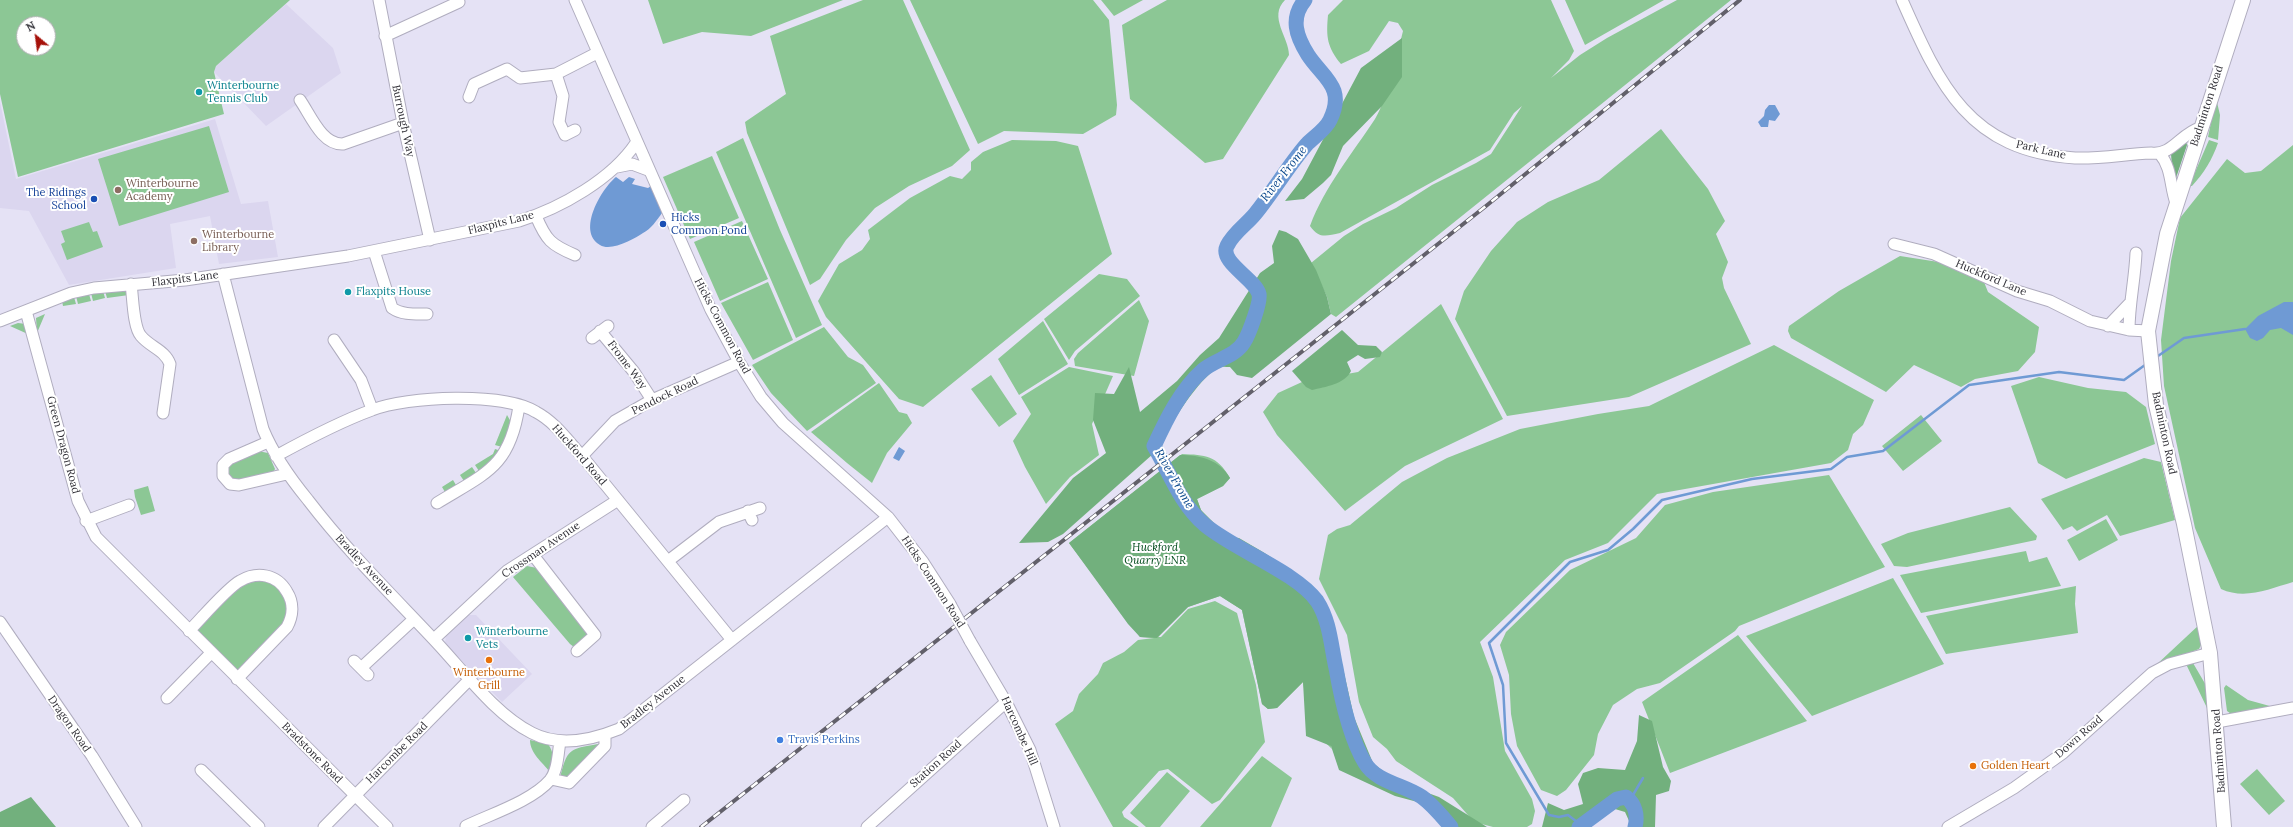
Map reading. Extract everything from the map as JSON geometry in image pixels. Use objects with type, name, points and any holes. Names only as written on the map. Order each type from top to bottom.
[{"type":"main road","name":"Badminton Road","points":[[2224,827],[2217,722],[2210,653],[2184,524],[2156,405],[2148,331],[2160,260],[2176,203],[2243,0]]},
{"type":"street","name":"Burrough Way","points":[[379,0],[403,123],[430,240]]},
{"type":"street","name":"Hicks Common Road","points":[[575,0],[636,143],[711,310],[739,362],[761,396],[783,423],[888,517],[923,562],[950,604],[970,640]]},
{"type":"street","name":"Park Lane","points":[[1902,0],[1924,49],[1944,86],[1960,108],[1990,132],[2026,149],[2076,158],[2145,153],[2160,154]]},
{"type":"street","points":[[385,36],[461,4]]},
{"type":"street","points":[[469,97],[474,84],[508,70],[520,78],[556,74],[597,53]]},
{"type":"street","points":[[556,74],[563,96],[559,122],[565,135],[575,130]]},
{"type":"street","points":[[300,100],[327,140],[335,144],[343,144],[403,123]]},
{"type":"street","points":[[2176,203],[2172,193],[2168,166],[2160,154],[2169,150],[2193,130],[2200,128]]},
{"type":"street","name":"Flaxpits Lane","points":[[0,321],[71,293],[131,284],[223,274],[374,251],[536,216],[578,194],[617,167],[636,143]]},
{"type":"street","points":[[617,167],[632,164],[648,170]]},
{"type":"street","points":[[536,216],[549,241],[575,255]]},
{"type":"street","name":"Huckford Lane","points":[[1894,244],[1934,254],[2017,291],[2050,301],[2090,322],[2129,330],[2148,331]]},
{"type":"street","points":[[374,251],[392,308],[397,312],[428,314]]},
{"type":"street","points":[[2129,330],[2129,304],[2134,279],[2136,253]]},
{"type":"street","name":"Bradley Avenue","points":[[223,274],[251,385],[268,442],[287,474],[330,528],[414,619],[509,719],[533,734],[560,741],[583,740],[605,735],[620,729],[888,517]]},
{"type":"street","points":[[131,284],[137,329],[141,336],[168,357],[170,364],[163,413]]},
{"type":"street","points":[[2108,326],[2129,304]]},
{"type":"street","name":"Green Dragon Road","points":[[26,311],[78,501],[86,521],[96,537],[125,567]]},
{"type":"street","name":"Frome Way","points":[[600,332],[634,372],[652,400]]},
{"type":"street","points":[[335,346],[361,380],[372,410]]},
{"type":"street","name":"Pendock Road","points":[[582,456],[615,421],[652,400],[739,362]]},
{"type":"street","name":"Huckford Road","points":[[276,456],[313,436],[372,410],[390,404],[471,397],[519,406],[536,411],[556,427],[582,456],[732,640]]},
{"type":"street","points":[[437,503],[499,462],[515,431],[519,406]]},
{"type":"street","points":[[268,442],[229,459],[222,465],[223,476],[230,484],[239,485],[287,474]]},
{"type":"street","name":"Crossman Avenue","points":[[434,639],[507,571],[618,500]]},
{"type":"street","points":[[86,521],[129,506]]},
{"type":"street","points":[[668,561],[719,522],[750,516],[760,508]]},
{"type":"street","points":[[532,555],[595,635],[577,651]]},
{"type":"street","name":"Bradstone Road","points":[[125,567],[386,827]]},
{"type":"street","points":[[189,631],[239,581],[260,575],[272,577],[282,584],[288,593],[292,606],[292,618],[287,627],[237,679]]},
{"type":"street","points":[[361,668],[414,619]]},
{"type":"street","name":"Dragon Road","points":[[0,622],[92,756],[136,827]]},
{"type":"street","name":"Harcombe Hill","points":[[970,640],[1006,702],[1030,750],[1054,827]]},
{"type":"street","name":"Down Road","points":[[1948,827],[2014,788],[2063,753],[2152,673],[2170,664],[2210,653]]},
{"type":"street","points":[[167,698],[211,654]]},
{"type":"street","name":"Harcombe Road","points":[[324,827],[470,678]]},
{"type":"street","name":"Station Road","points":[[867,827],[1006,702]]},
{"type":"street","points":[[2217,722],[2293,708]]},
{"type":"street","points":[[551,779],[569,783],[606,746],[605,735]]},
{"type":"street","points":[[465,824],[533,794],[551,779],[556,766],[560,741]]},
{"type":"street","points":[[201,770],[259,827]]},
{"type":"street","points":[[652,827],[684,800]]},
{"type":"shaded area","points":[[286,4],[333,48],[341,73],[266,126],[214,72],[216,66]]},
{"type":"shaded area","name":"Winterbourne Academy","points":[[0,102],[16,179],[215,119],[241,204],[268,201],[278,257],[219,264],[210,216],[170,224],[176,268],[69,285],[29,211],[0,208]]},
{"type":"shaded area","points":[[467,615],[476,615],[532,674],[502,702],[445,644],[446,635]]},
{"type":"green space","points":[[0,0],[290,0],[216,66],[214,72],[224,114],[18,177],[0,94]]},
{"type":"green space","points":[[648,0],[843,0],[751,36],[702,32],[663,44]]},
{"type":"green space","points":[[863,0],[903,0],[970,150],[952,166],[909,186],[875,208],[846,240],[820,279],[810,285],[747,133],[745,122],[786,94],[770,36]]},
{"type":"green space","points":[[910,0],[1093,0],[1109,20],[1117,105],[1116,115],[1083,134],[1004,131],[978,144]]},
{"type":"green space","points":[[1101,0],[1143,0],[1114,16]]},
{"type":"green space","points":[[1167,0],[1285,0],[1278,13],[1289,55],[1223,159],[1205,163],[1130,99],[1122,25]]},
{"type":"green space","points":[[1343,0],[1551,0],[1574,51],[1569,60],[1551,78],[1580,55],[1607,38],[1677,0],[1731,0],[1336,317],[1331,314],[1327,297],[1311,263],[1344,236],[1363,224],[1396,208],[1432,185],[1491,154],[1522,106],[1514,113],[1490,150],[1340,233],[1327,236],[1320,235],[1310,226],[1316,211],[1331,184],[1380,110],[1392,76],[1403,31],[1398,23],[1389,21],[1369,51],[1341,64],[1330,47],[1328,41],[1327,23],[1328,15]]},
{"type":"green space","points":[[1565,0],[1664,0],[1585,45]]},
{"type":"green space","points":[[1402,38],[1402,77],[1382,106],[1343,146],[1331,175],[1323,183],[1304,199],[1285,201],[1302,179],[1361,68]]},
{"type":"green space","points":[[2216,98],[2220,115],[2218,140],[2208,137]]},
{"type":"green space","points":[[209,126],[229,192],[119,226],[98,159]]},
{"type":"green space","points":[[1661,129],[1708,189],[1725,221],[1716,234],[1728,262],[1722,278],[1724,288],[1751,344],[1629,397],[1507,416],[1455,319],[1464,291],[1491,251],[1517,222],[1548,202],[1599,180]]},
{"type":"green space","points":[[743,138],[780,230],[822,325],[796,338],[716,152]]},
{"type":"green space","points":[[1012,140],[1056,141],[1078,146],[1112,254],[923,407],[899,399],[826,317],[818,301],[839,264],[862,250],[870,239],[868,230],[910,198],[950,176],[962,179],[971,170],[971,162],[983,152]]},
{"type":"green space","points":[[2209,140],[2218,143],[2216,149],[2200,176],[2192,186],[2189,186]]},
{"type":"green space","points":[[2186,141],[2187,145],[2176,178],[2173,179],[2171,154]]},
{"type":"green space","points":[[2293,145],[2293,582],[2257,592],[2239,594],[2221,589],[2195,528],[2164,386],[2161,340],[2171,261],[2180,218],[2227,159],[2245,173],[2261,171]]},
{"type":"green space","points":[[712,156],[739,218],[690,239],[663,177]]},
{"type":"green space","points":[[742,221],[768,279],[720,301],[694,242]]},
{"type":"green space","points":[[89,222],[93,232],[97,231],[103,247],[67,260],[61,244],[65,242],[61,231]]},
{"type":"green space","points":[[1279,230],[1298,239],[1316,270],[1327,297],[1331,314],[1252,378],[1237,375],[1230,367],[1219,367],[1202,381],[1185,403],[1170,427],[1162,446],[1063,534],[1048,542],[1019,543],[1073,478],[1106,453],[1093,420],[1095,393],[1114,394],[1129,367],[1140,412],[1177,381],[1200,355],[1219,338],[1260,273],[1274,263],[1272,246]]},
{"type":"green space","points":[[1900,256],[1945,263],[1984,282],[1988,292],[2039,327],[2035,352],[2018,371],[1975,379],[1961,387],[1914,365],[1886,392],[1791,338],[1788,331],[1789,326],[1839,291]]},
{"type":"green space","points":[[1099,274],[1127,279],[1140,296],[1075,351],[1069,360],[1044,319]]},
{"type":"green space","points":[[768,282],[793,340],[753,360],[721,303]]},
{"type":"green space","points":[[125,290],[129,295],[107,298],[105,291]]},
{"type":"green space","points":[[103,291],[105,298],[93,301],[91,293]]},
{"type":"green space","points":[[89,294],[91,301],[78,304],[76,296]]},
{"type":"green space","points":[[74,297],[76,304],[63,306],[62,301]]},
{"type":"green space","points":[[1139,300],[1149,321],[1134,376],[1075,366],[1074,359],[1078,353]]},
{"type":"green space","points":[[1441,304],[1503,419],[1405,466],[1345,511],[1277,435],[1263,412],[1278,393],[1302,382],[1358,372]]},
{"type":"green space","points":[[45,314],[37,333],[36,318]]},
{"type":"green space","points":[[1043,321],[1068,364],[1019,395],[998,359]]},
{"type":"green space","points":[[18,323],[26,324],[30,335],[10,326]]},
{"type":"green space","points":[[824,327],[848,357],[863,365],[876,383],[807,431],[771,393],[752,365]]},
{"type":"green space","points":[[1342,330],[1358,345],[1376,346],[1382,352],[1380,357],[1365,359],[1358,355],[1347,362],[1351,371],[1344,379],[1323,388],[1312,390],[1306,387],[1292,371]]},
{"type":"green space","points":[[1774,345],[1874,400],[1863,425],[1853,434],[1848,450],[1831,463],[1657,494],[1608,543],[1565,560],[1480,642],[1493,677],[1505,751],[1532,799],[1535,811],[1532,824],[1527,827],[1493,827],[1474,822],[1453,798],[1396,761],[1387,749],[1373,737],[1359,702],[1347,635],[1319,579],[1328,535],[1337,529],[1350,525],[1402,482],[1447,458],[1520,429],[1649,406]]},
{"type":"green space","points":[[1069,367],[1113,376],[1092,424],[1099,455],[1070,477],[1046,504],[1025,467],[1013,441],[1031,414],[1021,397]]},
{"type":"green space","points":[[991,375],[1017,414],[999,427],[971,389]]},
{"type":"green space","points":[[2039,377],[2088,388],[2126,392],[2146,407],[2155,444],[2066,479],[2038,463],[2011,386]]},
{"type":"green space","points":[[879,383],[899,412],[907,414],[912,423],[887,453],[872,483],[811,432]]},
{"type":"green space","points":[[507,415],[511,422],[502,447],[495,445]]},
{"type":"green space","points":[[1921,415],[1942,441],[1903,471],[1882,446]]},
{"type":"green space","points":[[495,449],[501,451],[496,461],[479,471],[475,465],[493,454]]},
{"type":"green space","points":[[258,451],[268,453],[275,469],[273,473],[232,481],[227,475],[226,467],[231,462]]},
{"type":"green space","points":[[1182,454],[1210,458],[1225,470],[1230,478],[1223,486],[1197,499],[1201,510],[1220,539],[1270,572],[1332,749],[1314,732],[1309,719],[1303,682],[1277,708],[1268,709],[1262,704],[1242,610],[1220,596],[1188,607],[1158,637],[1161,637],[1188,609],[1215,601],[1237,613],[1256,685],[1265,742],[1220,800],[1212,804],[1168,769],[1159,771],[1122,812],[1124,817],[1139,827],[1113,827],[1055,724],[1073,711],[1079,694],[1098,674],[1103,663],[1124,652],[1138,640],[1154,638],[1140,637],[1069,543]]},
{"type":"green space","name":"Huckford Quarry LNR","points":[[1180,455],[1195,456],[1209,460],[1221,467],[1230,478],[1223,486],[1197,499],[1201,510],[1228,537],[1239,538],[1263,552],[1289,569],[1321,596],[1331,615],[1354,717],[1373,763],[1395,781],[1439,797],[1487,827],[1449,827],[1425,804],[1395,796],[1339,770],[1331,746],[1306,736],[1303,682],[1277,708],[1268,709],[1262,704],[1242,610],[1220,596],[1188,607],[1157,638],[1140,637],[1128,624],[1069,543]]},
{"type":"green space","points":[[2144,458],[2161,462],[2175,520],[2120,536],[2107,515],[2077,531],[2072,526],[2063,530],[2041,499]]},
{"type":"green space","points":[[472,467],[476,473],[464,481],[460,475]]},
{"type":"green space","points":[[1829,475],[1885,567],[1739,626],[1735,631],[1660,683],[1637,689],[1613,705],[1598,734],[1594,755],[1566,790],[1557,796],[1541,790],[1517,746],[1511,714],[1509,675],[1500,645],[1506,632],[1570,570],[1636,538],[1665,505],[1713,492]]},
{"type":"green space","points":[[453,480],[456,485],[445,492],[442,487]]},
{"type":"green space","points":[[148,486],[155,511],[141,515],[134,490]]},
{"type":"green space","points":[[2010,507],[2037,536],[2036,540],[1907,567],[1894,566],[1881,544],[1908,533]]},
{"type":"green space","points":[[2106,519],[2118,540],[2079,561],[2067,540]]},
{"type":"green space","points":[[2026,551],[2029,562],[2047,557],[2061,586],[1921,613],[1900,575]]},
{"type":"green space","points":[[527,566],[537,568],[586,630],[587,635],[576,647],[570,644],[513,577]]},
{"type":"green space","points":[[1893,578],[1944,664],[1812,716],[1746,636]]},
{"type":"green space","points":[[260,579],[272,584],[281,592],[287,601],[287,611],[283,622],[267,644],[242,669],[237,670],[197,631],[199,627],[241,585]]},
{"type":"green space","points":[[2076,586],[2075,604],[2078,633],[1946,654],[1926,616]]},
{"type":"green space","points":[[2200,624],[2203,641],[2199,649],[2155,666]]},
{"type":"green space","points":[[1738,635],[1807,721],[1670,773],[1642,702]]},
{"type":"green space","points":[[2193,663],[2207,687],[2207,708],[2186,664]]},
{"type":"green space","points":[[2226,685],[2248,700],[2277,708],[2234,716],[2227,711],[2224,688]]},
{"type":"green space","points":[[1639,715],[1652,721],[1663,767],[1671,781],[1669,791],[1656,795],[1655,827],[1628,827],[1630,823],[1625,812],[1615,809],[1592,824],[1583,817],[1572,827],[1542,827],[1548,803],[1564,810],[1583,804],[1578,784],[1583,773],[1598,768],[1625,770],[1637,741]]},
{"type":"green space","points":[[530,740],[548,744],[552,751],[553,758],[550,772],[534,753]]},
{"type":"green space","points":[[598,744],[601,745],[571,777],[560,778],[567,756],[571,752],[581,747]]},
{"type":"green space","points":[[1262,756],[1292,778],[1271,827],[1200,827]]},
{"type":"green space","points":[[2257,769],[2285,801],[2269,815],[2240,784]]},
{"type":"green space","points":[[1167,772],[1190,791],[1160,827],[1146,827],[1130,813]]},
{"type":"green space","points":[[31,797],[56,827],[0,827],[0,812]]},
{"type":"water","points":[[1769,105],[1775,105],[1780,114],[1775,121],[1769,120],[1768,127],[1761,127],[1758,122],[1764,116],[1765,110]]},
{"type":"water","points":[[616,177],[623,182],[629,177],[635,179],[632,184],[648,188],[651,186],[662,213],[651,227],[639,236],[616,246],[605,247],[593,239],[590,230],[591,220],[598,200],[604,190]]},
{"type":"water","points":[[2284,302],[2293,302],[2293,335],[2281,328],[2270,330],[2263,338],[2257,341],[2250,338],[2245,329],[2258,316]]},
{"type":"water","points":[[899,447],[905,451],[899,461],[893,458]]},
{"type":"waterway","name":"River Frome","points":[[1305,0],[1297,14],[1296,27],[1300,41],[1308,55],[1331,84],[1335,99],[1334,109],[1326,127],[1307,144],[1293,161],[1262,206],[1240,229],[1227,246],[1226,252],[1228,258],[1251,282],[1259,294],[1256,311],[1244,342],[1236,351],[1208,366],[1188,386],[1169,416],[1154,446],[1182,498],[1205,525],[1232,543],[1295,580],[1317,601],[1325,617],[1347,717],[1355,742],[1365,763],[1376,775],[1422,797],[1434,807],[1451,827]]},
{"type":"waterway","points":[[2158,356],[2184,338],[2245,329]]},
{"type":"waterway","points":[[1581,825],[1568,815],[1559,817],[1549,815],[1506,743],[1503,685],[1489,643],[1570,562],[1608,550],[1633,529],[1662,500],[1752,479],[1831,469],[1847,457],[1883,451],[1969,385],[2059,372],[2124,380],[2145,365]]},
{"type":"waterway","points":[[1630,800],[1643,778]]},
{"type":"waterway","name":"River Frome","points":[[1579,827],[1617,799],[1626,797],[1634,806],[1636,818],[1635,827]]},
{"type":"railway","points":[[701,827],[1486,206],[1740,0]]},
{"type":"place","name":"Winterbourne Tennis Club","points":[[199,92]]},
{"type":"place","name":"Winterbourne Academy","points":[[118,190]]},
{"type":"place","name":"The Ridings School","points":[[94,199]]},
{"type":"place","name":"Hicks Common Pond","points":[[663,224]]},
{"type":"place","name":"Winterbourne Library","points":[[194,241]]},
{"type":"place","name":"Flaxpits House","points":[[348,292]]},
{"type":"place","name":"Winterbourne Vets","points":[[468,638]]},
{"type":"place","name":"Winterbourne Grill","points":[[489,660]]},
{"type":"place","name":"Travis Perkins","points":[[780,740]]},
{"type":"place","name":"Golden Heart","points":[[1973,766]]}]
